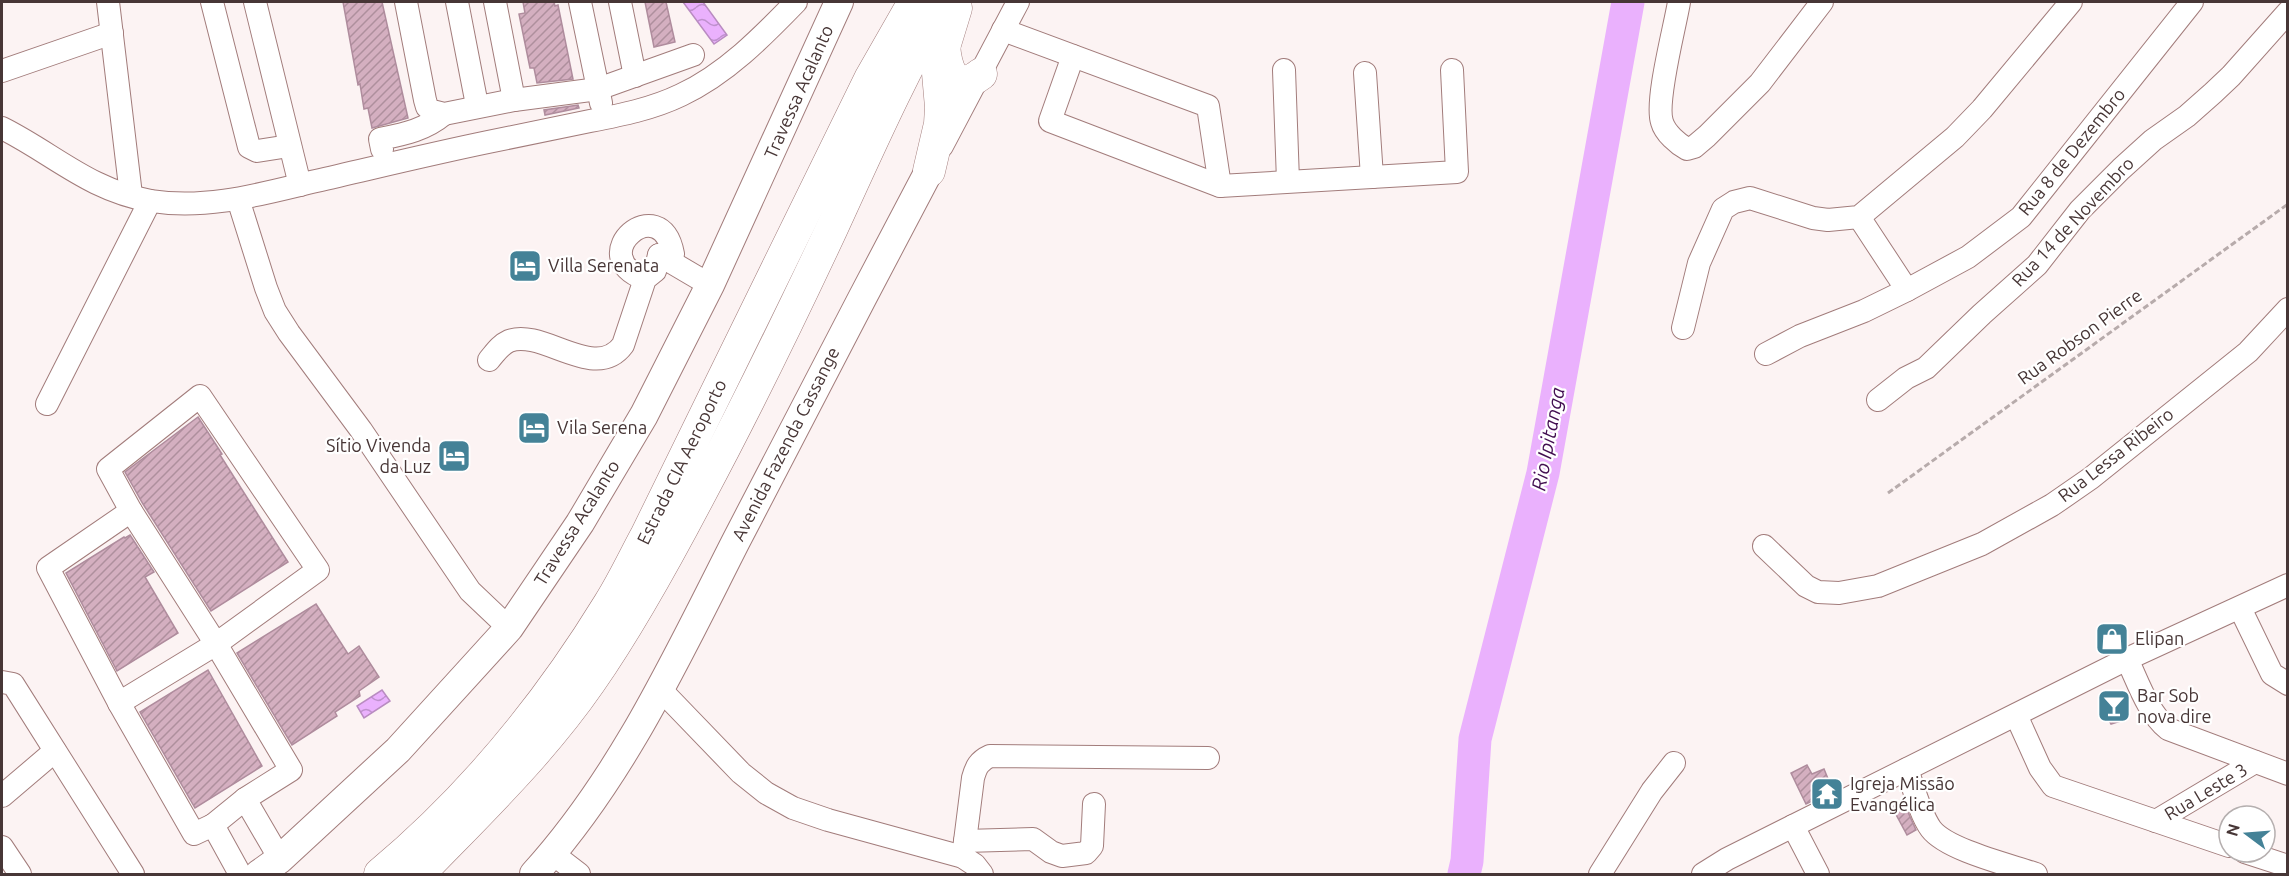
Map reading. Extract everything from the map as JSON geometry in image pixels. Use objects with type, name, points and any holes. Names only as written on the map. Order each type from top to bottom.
[{"type":"highway","name":"Estrada CIA Aeroporto","points":[[380,874],[409,850],[485,773],[547,698],[610,602],[651,526],[870,80],[914,2]]},
{"type":"highway","name":"Estrada CIA Aeroporto","points":[[419,874],[507,784],[557,727],[591,682],[635,612],[734,430],[862,162],[943,2]]},
{"type":"highway","points":[[929,171],[940,124],[938,73],[944,45],[958,2]]},
{"type":"highway","points":[[944,45],[946,60],[951,73],[957,80],[972,81],[981,74]]},
{"type":"main road","name":"Travessa Acalanto","points":[[269,867],[398,750],[509,628],[580,523],[638,425],[710,285],[775,146],[833,8]]},
{"type":"main road","name":"Avenida Fazenda Cassange","points":[[534,874],[553,854],[605,783],[660,689],[929,171]]},
{"type":"street","points":[[47,404],[137,226],[137,193],[108,2]]},
{"type":"street","points":[[212,2],[249,147],[256,151],[289,146]]},
{"type":"street","points":[[255,2],[297,177]]},
{"type":"street","points":[[406,2],[427,107],[444,114]]},
{"type":"street","points":[[457,2],[477,105]]},
{"type":"street","points":[[495,2],[514,100]]},
{"type":"street","points":[[580,2],[603,118]]},
{"type":"street","points":[[620,2],[635,76]]},
{"type":"street","points":[[2,128],[88,181],[190,204],[238,199],[297,177],[633,112],[681,95],[719,73],[762,36],[796,2]]},
{"type":"street","name":"Avenida Fazenda Cassange","points":[[929,171],[1018,2]]},
{"type":"street","points":[[1679,2],[1660,112],[1665,130],[1687,149],[1694,147],[1760,83],[1822,2]]},
{"type":"street","points":[[1683,328],[1699,263],[1723,209],[1734,202],[1750,198],[1813,218],[1828,220],[1859,217],[1922,166],[1975,116],[2071,2]]},
{"type":"street","name":"Rua 8 de Dezembro","points":[[1766,354],[1800,336],[1864,311],[1907,290],[1968,257],[2021,217],[2192,2]]},
{"type":"street","name":"Rua 14 de Novembro","points":[[1878,400],[1906,378],[1926,368],[2037,265],[2080,210],[2153,140],[2187,116],[2231,76],[2288,12]]},
{"type":"street","points":[[1003,30],[1208,105],[1220,186]]},
{"type":"street","points":[[2,71],[112,33]]},
{"type":"street","points":[[382,149],[380,139],[417,130],[435,122],[444,114],[477,105],[598,89],[693,55]]},
{"type":"street","points":[[1073,56],[1050,121],[1220,186],[1457,172],[1452,70]]},
{"type":"street","points":[[1284,70],[1288,181]]},
{"type":"street","points":[[1365,73],[1372,177]]},
{"type":"street","points":[[238,199],[266,288],[280,318],[361,430],[470,591],[509,628]]},
{"type":"street","points":[[1859,217],[1907,290]]},
{"type":"street","points":[[645,279],[632,274],[623,264],[620,250],[625,237],[635,228],[649,226],[662,230],[671,241],[673,254],[659,255]]},
{"type":"street","points":[[659,255],[710,285]]},
{"type":"street","points":[[489,360],[499,348],[510,341],[524,339],[592,358],[606,359],[617,354],[623,345],[645,279],[655,271],[659,255]]},
{"type":"street","name":"Rua Lessa Ribeiro","points":[[1764,546],[1806,586],[1818,591],[1839,593],[1878,585],[1983,544],[2052,505],[2091,478],[2248,352],[2288,309]]},
{"type":"street","points":[[118,703],[216,645],[318,570],[200,396],[108,469],[131,511],[216,645],[291,770],[245,799],[213,825],[194,834],[118,703],[48,568],[131,511]]},
{"type":"street","points":[[1703,874],[1726,859],[1793,825],[2127,659],[2288,585]]},
{"type":"street","points":[[2240,608],[2272,674],[2288,684]]},
{"type":"street","points":[[2127,659],[2160,723],[2178,734],[2288,774]]},
{"type":"street","points":[[2,682],[13,684],[133,874]]},
{"type":"street","points":[[660,689],[741,773],[766,793],[793,808],[828,820],[964,849],[1033,839],[1062,856],[1086,853],[1092,846],[1094,804]]},
{"type":"street","points":[[2016,715],[2040,768],[2053,786],[2217,842]]},
{"type":"street","points":[[2,796],[55,751]]},
{"type":"street","points":[[982,874],[964,849],[973,778],[981,760],[990,756],[1208,758]]},
{"type":"street","name":"Rua Leste 3","points":[[2156,821],[2255,762]]},
{"type":"street","points":[[1600,874],[1652,791],[1674,763]]},
{"type":"street","points":[[1906,769],[1929,826],[1936,835],[1953,845],[2036,874]]},
{"type":"street","points":[[245,799],[269,867]]},
{"type":"street","points":[[213,825],[240,874]]},
{"type":"street","points":[[1793,825],[1818,874]]},
{"type":"street","points":[[2,847],[20,874]]},
{"type":"street","points":[[553,854],[579,874]]},
{"type":"path","name":"Rua Robson Pierre","points":[[1888,493],[2288,204]]},
{"type":"water","points":[[683,2],[703,2],[727,35],[714,44]]},
{"type":"water","points":[[382,690],[390,701],[364,718],[357,706]]},
{"type":"building","points":[[343,2],[382,2],[408,118],[372,128],[368,108],[364,109],[360,84],[358,85]]},
{"type":"building","points":[[523,2],[554,2],[555,6],[558,5],[573,79],[537,83],[534,68],[530,68],[519,14],[525,13]]},
{"type":"building","points":[[645,2],[666,2],[675,42],[654,47]]},
{"type":"building","points":[[578,105],[579,108],[545,115],[544,110]]},
{"type":"building","points":[[198,417],[288,562],[211,611],[125,472]]},
{"type":"building","points":[[130,535],[154,572],[145,577],[178,633],[117,671],[66,573]]},
{"type":"building","points":[[316,604],[348,654],[359,646],[379,677],[359,691],[360,696],[335,712],[337,716],[292,745],[237,653]]},
{"type":"building","name":"Elipan","points":[[2114,625],[2122,646],[2115,650],[2098,632]]},
{"type":"building","points":[[208,670],[262,766],[195,808],[140,712]]},
{"type":"building","name":"Bar Sob nova dire","points":[[2119,691],[2128,711],[2122,714],[2124,720],[2111,724],[2099,701]]},
{"type":"building","points":[[1807,765],[1812,774],[1824,769],[1833,791],[1806,804],[1791,773]]},
{"type":"building","points":[[1903,801],[1916,830],[1907,835],[1892,807]]},
{"type":"waterway","name":"Rio Ipitanga","points":[[1464,874],[1467,861],[1475,739],[1543,473],[1628,2]]},
{"type":"place","name":"Villa Serenata","points":[[525,266]]},
{"type":"place","name":"Vila Serena","points":[[534,428]]},
{"type":"place","name":"Sítio Vivenda da Luz","points":[[454,456]]},
{"type":"place","name":"Elipan","points":[[2112,639]]},
{"type":"place","name":"Bar Sob nova dire","points":[[2114,706]]},
{"type":"place","name":"Igreja Missão Evangélica","points":[[1827,794]]}]
